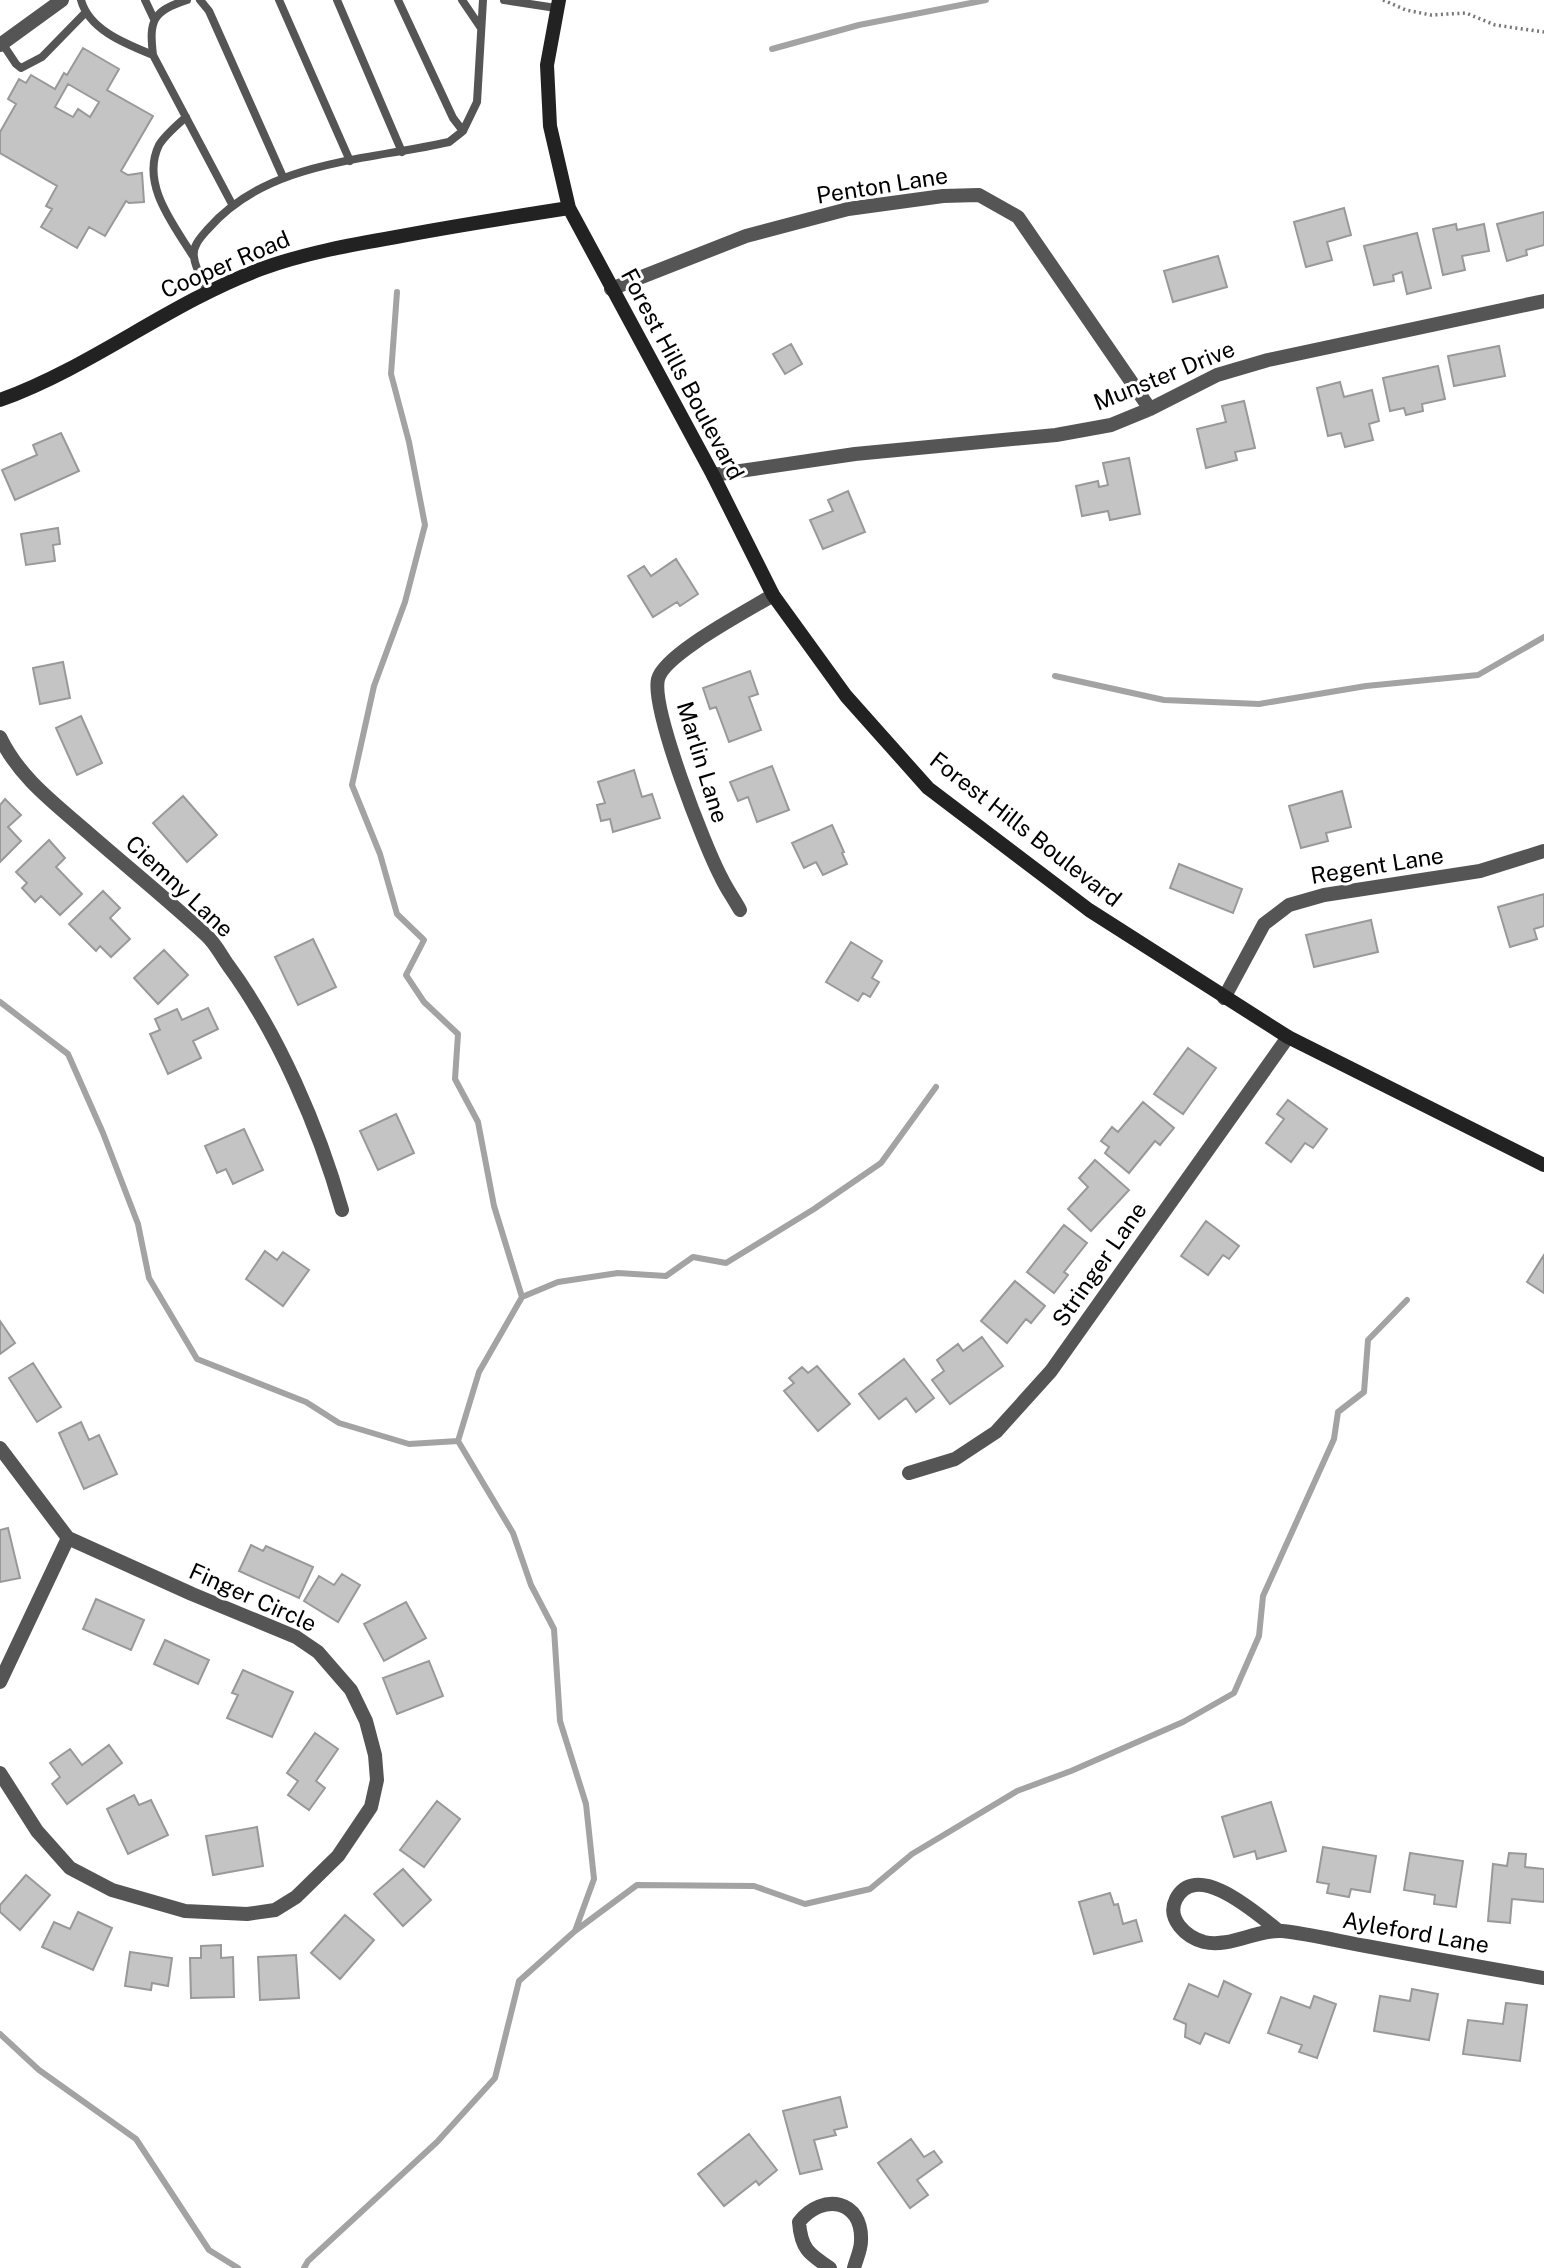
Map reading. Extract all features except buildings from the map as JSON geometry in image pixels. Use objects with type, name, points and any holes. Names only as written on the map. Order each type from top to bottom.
[{"type":"main road","name":"Forest Hills Boulevard","points":[[558,4],[547,65],[550,126],[569,208],[713,475],[773,594],[846,696],[928,788],[1089,910],[1288,1037],[1544,1165]]},
{"type":"main road","name":"Cooper Road","points":[[0,400],[27,390],[206,292],[261,269],[316,251],[569,208]]},
{"type":"street","points":[[1,44],[62,0]]},
{"type":"street","name":"Penton Lane","points":[[611,289],[746,236],[848,209],[943,196],[979,195],[1018,217],[1150,409]]},
{"type":"street","name":"Munster Drive","points":[[713,475],[855,454],[1056,435],[1111,425],[1150,409],[1217,375],[1268,360],[1544,301]]},
{"type":"street","name":"Marlin Lane","points":[[740,910],[704,841],[659,709],[658,679],[670,661],[773,594]]},
{"type":"street","name":"Ciemny Lane","points":[[0,737],[10,759],[37,789],[208,937],[236,976],[274,1041],[331,1170],[342,1210]]},
{"type":"street","name":"Regent Lane","points":[[1224,998],[1264,924],[1289,905],[1324,894],[1480,871],[1544,852]]},
{"type":"street","name":"Stringer Lane","points":[[909,1473],[955,1459],[996,1432],[1051,1371],[1288,1037]]},
{"type":"street","points":[[0,1447],[68,1538],[0,1682]]},
{"type":"street","name":"Finger Circle","points":[[0,1773],[37,1830],[70,1868],[112,1890],[185,1911],[247,1914],[275,1910],[296,1897],[338,1856],[371,1807],[376,1780],[375,1755],[366,1721],[351,1690],[318,1652],[296,1637],[68,1538]]},
{"type":"street","name":"Ayleford Lane","points":[[1279,1931],[1227,1892],[1214,1887],[1195,1885],[1184,1890],[1174,1907],[1174,1917],[1180,1927],[1190,1936],[1205,1942],[1222,1942],[1279,1931],[1544,1978]]},
{"type":"street","points":[[830,2268],[809,2254],[800,2239],[799,2222],[808,2211],[821,2204],[837,2203],[848,2208],[858,2223],[861,2241],[854,2268]]},
{"type":"lane","points":[[81,0],[84,13],[122,43],[153,55]]},
{"type":"lane","points":[[145,0],[154,19]]},
{"type":"lane","points":[[187,0],[172,5],[154,19],[150,31],[153,55],[233,206]]},
{"type":"lane","points":[[200,0],[209,11],[283,177]]},
{"type":"lane","points":[[279,0],[349,160]]},
{"type":"lane","points":[[337,0],[402,152]]},
{"type":"lane","points":[[398,0],[453,118],[463,131]]},
{"type":"lane","points":[[462,0],[481,28]]},
{"type":"lane","points":[[193,256],[198,240],[242,198],[283,177],[349,160],[449,142],[463,131],[477,102],[483,0]]},
{"type":"lane","points":[[504,0],[558,4]]},
{"type":"lane","points":[[1,44],[22,68],[41,57],[84,13]]},
{"type":"lane","points":[[186,117],[161,142],[153,169],[161,204],[193,256],[206,292]]},
{"type":"path","points":[[1383,0],[1406,10],[1431,15],[1465,13],[1495,25],[1544,32]]},
{"type":"waterway","points":[[772,49],[859,25],[986,0]]},
{"type":"waterway","points":[[304,2268],[308,2261],[437,2142],[495,2078],[519,1981],[575,1931],[594,1879],[586,1804],[560,1721],[554,1629],[531,1585],[513,1533],[458,1441],[479,1372],[522,1297],[494,1206],[478,1122],[455,1079],[458,1034],[424,1002],[406,975],[424,940],[397,914],[380,854],[352,785],[374,686],[405,602],[425,525],[409,442],[391,374],[397,292]]},
{"type":"waterway","points":[[1055,676],[1164,700],[1259,704],[1366,686],[1478,675],[1544,637]]},
{"type":"waterway","points":[[0,1002],[68,1054],[103,1133],[138,1224],[149,1278],[197,1359],[306,1402],[339,1423],[409,1444],[458,1441]]},
{"type":"waterway","points":[[522,1297],[558,1282],[618,1273],[666,1276],[693,1257],[726,1263],[814,1209],[881,1163],[936,1087]]},
{"type":"waterway","points":[[575,1931],[637,1885],[754,1886],[805,1904],[870,1889],[912,1854],[1017,1791],[1071,1771],[1183,1722],[1234,1693],[1259,1636],[1263,1596],[1334,1439],[1338,1412],[1364,1392],[1368,1340],[1407,1300]]},
{"type":"waterway","points":[[0,2034],[39,2070],[136,2139],[209,2250],[238,2268]]}]
